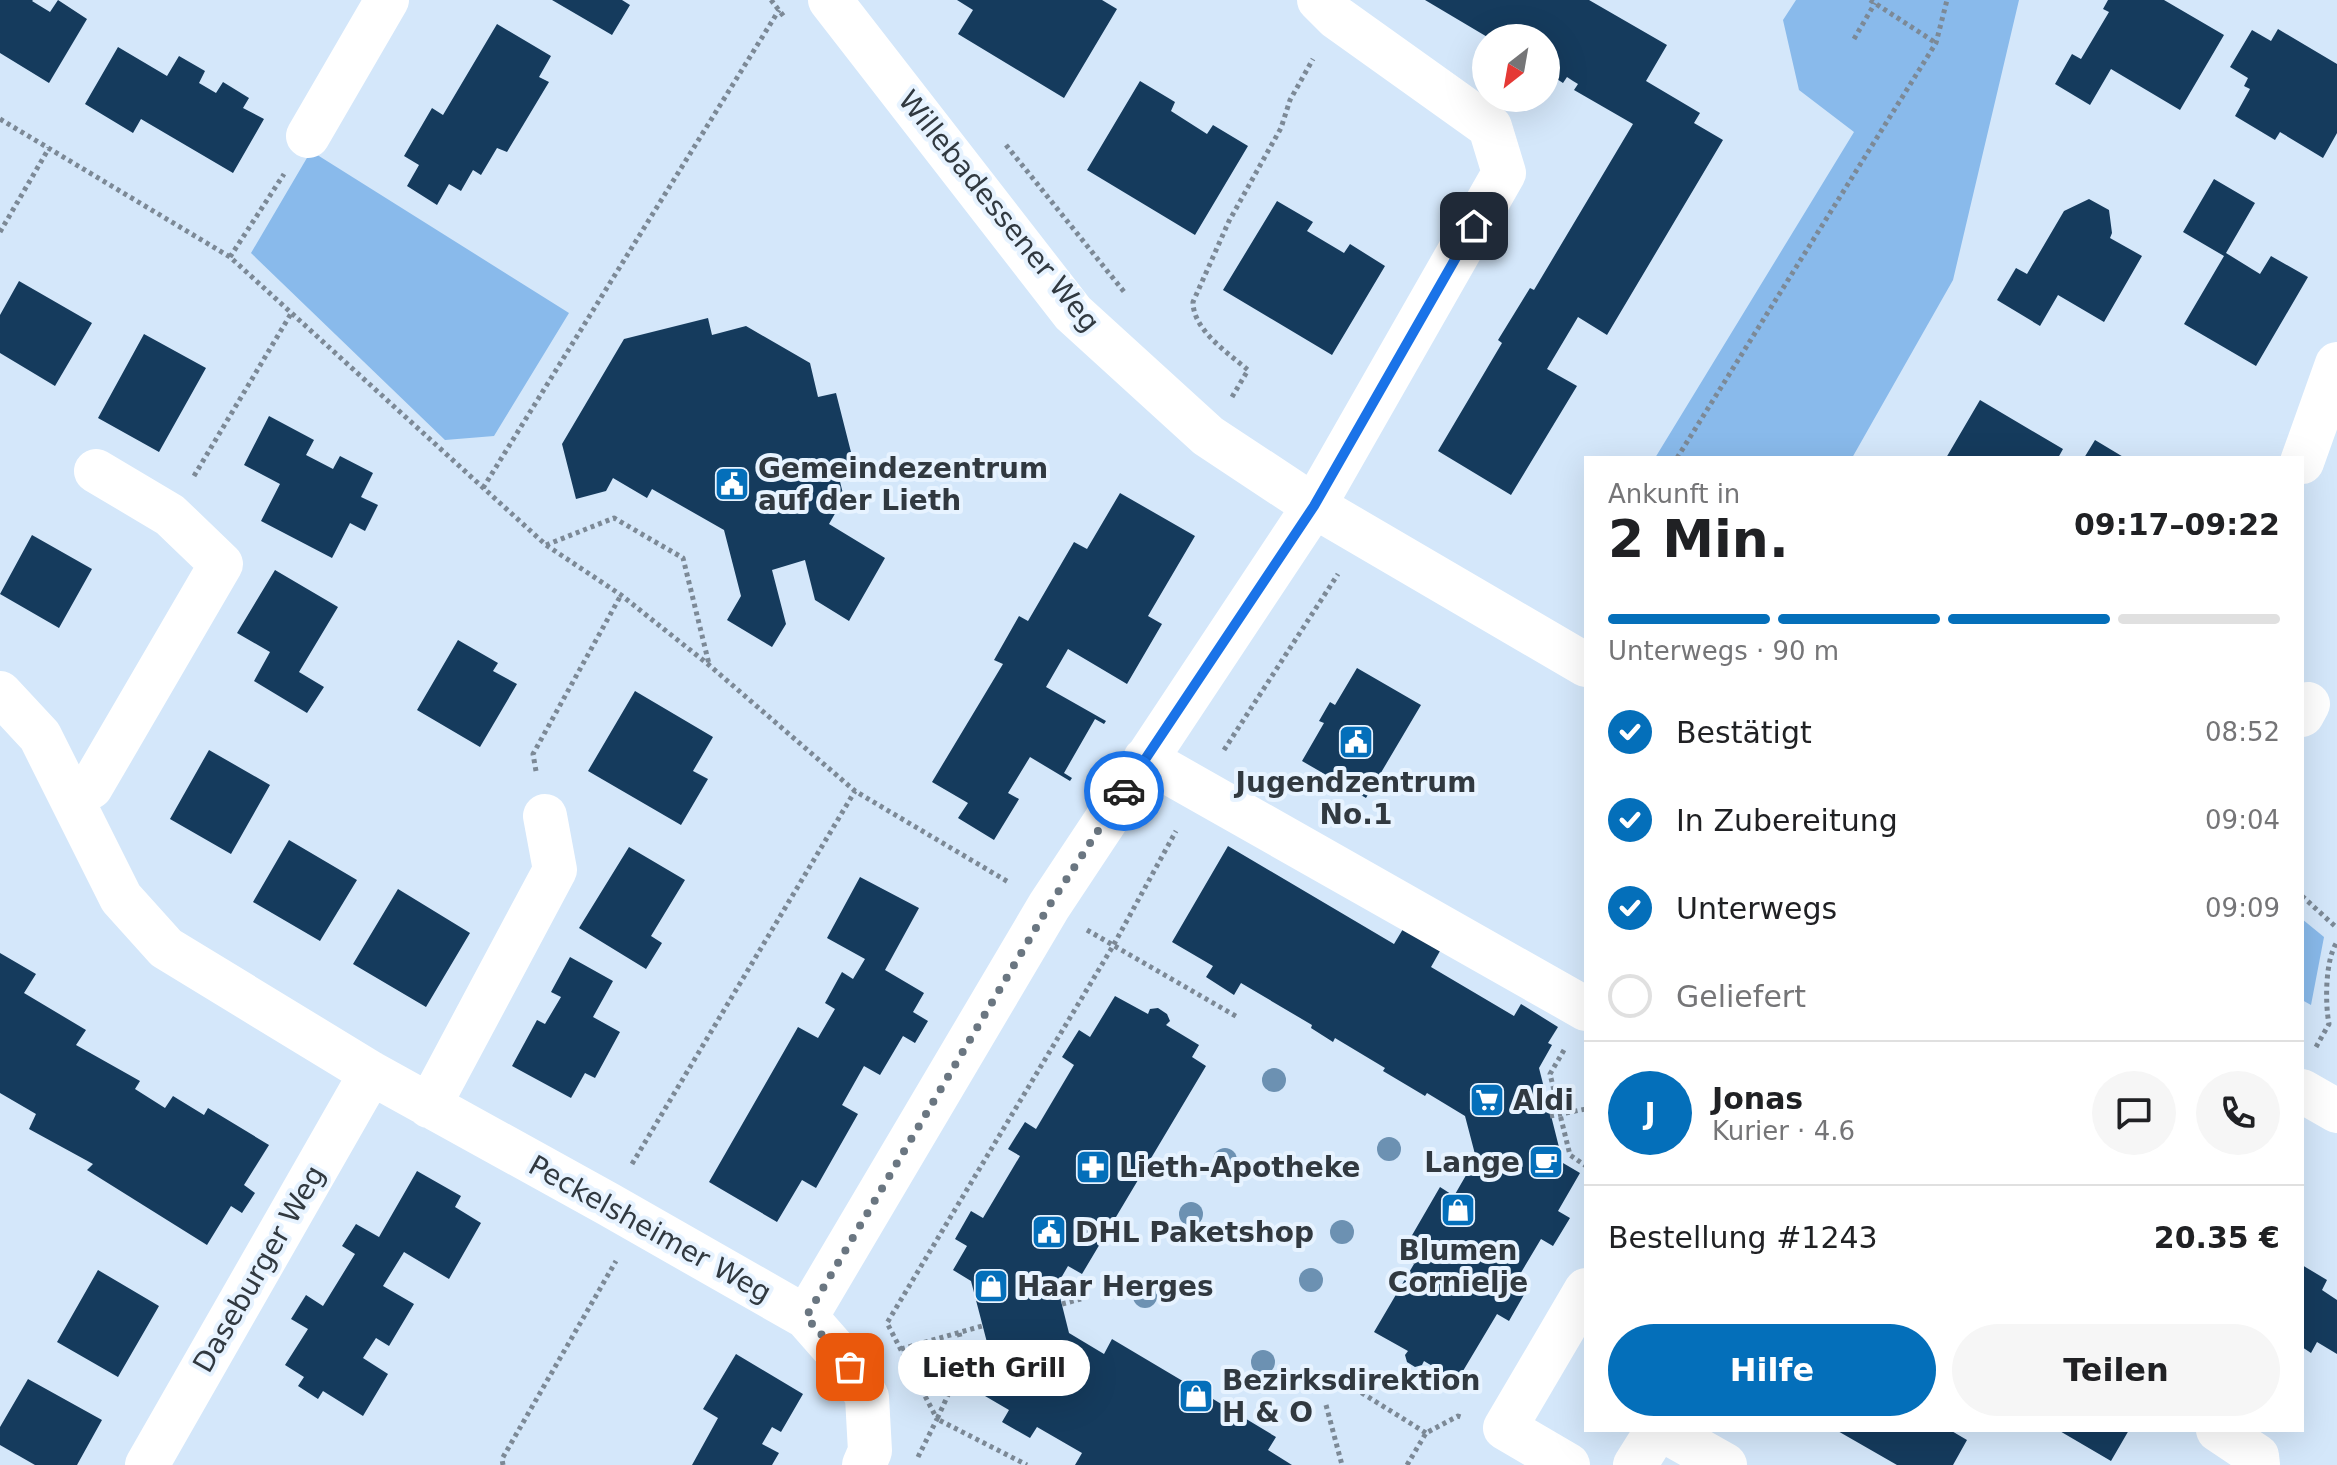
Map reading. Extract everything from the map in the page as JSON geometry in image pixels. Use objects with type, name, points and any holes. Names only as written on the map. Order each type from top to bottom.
[{"type":"street","points":[[308,136],[387,0]]},
{"type":"street","name":"Willebadessener Weg","points":[[830,0],[1073,313],[1208,436],[1314,506],[1584,664]]},
{"type":"street","points":[[806,1317],[1049,906],[1314,506],[1504,173],[1490,127],[1328,8]]},
{"type":"street","points":[[2304,456],[2337,364]]},
{"type":"street","points":[[71,797],[91,787],[221,564],[170,515],[96,471]]},
{"type":"street","name":"Peckelsheimer Weg","points":[[0,693],[40,736],[121,898],[166,948],[371,1073],[806,1317],[850,1367],[867,1397],[870,1451],[864,1465]]},
{"type":"street","points":[[1145,759],[1584,1008]]},
{"type":"street","points":[[429,1106],[555,870],[545,816]]},
{"type":"street","points":[[2307,1072],[2337,1111]]},
{"type":"street","name":"Daseburger Weg","points":[[147,1465],[371,1073]]},
{"type":"street","points":[[1568,1465],[1505,1428],[1584,1293]]},
{"type":"street","points":[[1635,1465],[1659,1432]]},
{"type":"street","points":[[1664,1432],[1725,1465]]},
{"type":"street","points":[[2221,1432],[2257,1456],[2258,1465]]},
{"type":"path","points":[[1678,456],[1936,43],[1947,0]]},
{"type":"path","points":[[1854,39],[1872,2],[1936,43]]},
{"type":"path","points":[[1221,388],[1232,397],[1248,370],[1214,341],[1193,313],[1193,302],[1229,221],[1281,128],[1328,8]]},
{"type":"path","points":[[483,488],[778,10]]},
{"type":"path","points":[[0,119],[230,257],[546,545],[621,595],[709,665],[855,791],[1239,1018]]},
{"type":"path","points":[[230,257],[308,136]]},
{"type":"path","points":[[999,136],[1128,297]]},
{"type":"path","points":[[0,232],[49,148]]},
{"type":"path","points":[[170,515],[292,312]]},
{"type":"path","points":[[546,545],[614,518],[683,558],[709,665]]},
{"type":"path","points":[[1027,1465],[937,1419],[887,1323],[1113,946],[1199,789],[1363,534]]},
{"type":"path","points":[[545,816],[533,754],[621,595]]},
{"type":"path","points":[[503,1465],[502,1459],[624,1213],[855,791]]},
{"type":"path","points":[[2304,898],[2337,928]]},
{"type":"path","points":[[2307,1072],[2329,1024],[2326,1008],[2331,956],[2337,942]]},
{"type":"path","points":[[1560,1058],[1550,1074],[1559,1114],[1570,1155],[1584,1165]]},
{"type":"path","points":[[1550,1116],[1584,1109]]},
{"type":"path","points":[[1062,1304],[1081,1299]]},
{"type":"path","points":[[901,1349],[982,1326]]},
{"type":"path","points":[[914,1465],[965,1358],[959,1333]]},
{"type":"path","points":[[1341,1380],[1426,1433]]},
{"type":"path","points":[[1326,1405],[1342,1465]]},
{"type":"path","points":[[1407,1465],[1426,1433],[1458,1416],[1505,1428]]},
{"type":"shaded area","points":[[1796,0],[2019,0],[1953,280],[1853,456],[1656,456],[1854,132],[1799,90],[1783,20]]},
{"type":"shaded area","points":[[311,151],[569,313],[494,436],[445,440],[251,253]]},
{"type":"shaded area","points":[[2304,921],[2324,937],[2311,1005],[2304,1001]]},
{"type":"building","points":[[0,0],[33,0],[50,12],[58,0],[87,19],[49,83],[0,53]]},
{"type":"building","points":[[552,0],[622,0],[630,5],[612,35]]},
{"type":"building","points":[[957,0],[1102,0],[1117,9],[1064,98],[958,34],[973,10]]},
{"type":"building","points":[[1425,0],[1589,0],[1667,45],[1646,81],[1700,113],[1694,123],[1723,140],[1607,335],[1578,317],[1547,369],[1577,386],[1511,495],[1438,451],[1502,343],[1498,340],[1530,288],[1534,290],[1633,124],[1574,90],[1578,84],[1567,77],[1563,83],[1560,81],[1560,24],[1472,24],[1472,28]]},
{"type":"building","points":[[2108,0],[2164,0],[2224,35],[2180,110],[2111,69],[2090,105],[2055,84],[2072,54],[2081,59],[2109,12],[2103,9]]},
{"type":"building","points":[[497,24],[551,56],[539,77],[549,82],[507,152],[497,148],[481,175],[473,170],[461,191],[449,184],[437,205],[407,186],[419,165],[404,156],[432,108],[443,115]]},
{"type":"building","points":[[2278,29],[2337,64],[2337,133],[2323,158],[2280,132],[2275,140],[2235,116],[2250,89],[2244,86],[2248,78],[2230,67],[2252,30],[2271,41]]},
{"type":"building","points":[[118,47],[167,76],[179,56],[205,71],[199,83],[216,93],[223,82],[249,98],[243,108],[264,119],[233,173],[141,119],[133,133],[85,104]]},
{"type":"building","points":[[1140,81],[1175,102],[1171,111],[1207,134],[1213,125],[1248,146],[1195,235],[1087,170]]},
{"type":"building","points":[[2214,179],[2255,203],[2226,253],[2260,274],[2271,256],[2308,277],[2256,366],[2184,324],[2224,256],[2183,232]]},
{"type":"building","points":[[2089,199],[2109,210],[2110,238],[2142,256],[2104,322],[2058,295],[2040,326],[1997,300],[2016,268],[2027,274],[2064,211]]},
{"type":"building","points":[[1277,201],[1313,222],[1307,231],[1344,253],[1350,244],[1385,266],[1332,355],[1223,290]]},
{"type":"building","points":[[19,281],[92,323],[55,386],[0,353],[0,315]]},
{"type":"building","name":"Gemeindezentrum auf der Lieth","points":[[708,318],[712,335],[746,326],[810,363],[818,397],[836,393],[853,460],[836,465],[844,498],[829,524],[885,558],[849,621],[815,600],[805,560],[772,570],[786,624],[772,647],[727,620],[741,596],[724,530],[652,489],[647,498],[613,478],[606,491],[576,499],[562,444],[624,339]]},
{"type":"building","points":[[144,334],[206,368],[159,452],[98,418]]},
{"type":"building","points":[[1980,400],[2063,449],[2059,456],[1947,456]]},
{"type":"building","points":[[269,416],[314,440],[306,455],[333,469],[340,456],[373,473],[361,497],[378,505],[365,531],[350,523],[332,558],[261,521],[280,484],[244,465]]},
{"type":"building","points":[[2095,440],[2122,456],[2085,456]]},
{"type":"building","points":[[1120,493],[1195,536],[1148,616],[1162,624],[1127,684],[1068,649],[1046,687],[1106,721],[1104,724],[1095,719],[1064,773],[1072,778],[1070,781],[1030,757],[1008,793],[1019,799],[994,840],[958,818],[968,803],[932,782],[1003,664],[994,660],[1019,616],[1028,621],[1074,542],[1087,549]]},
{"type":"building","points":[[32,535],[92,569],[59,628],[0,594]]},
{"type":"building","points":[[275,570],[338,607],[299,672],[324,687],[307,713],[254,681],[270,652],[237,633]]},
{"type":"building","points":[[458,640],[498,663],[493,671],[517,684],[480,747],[417,710]]},
{"type":"building","name":"Jugendzentrum No.1","points":[[1357,668],[1421,705],[1366,798],[1302,761],[1324,723],[1319,721],[1330,702],[1335,705]]},
{"type":"building","points":[[635,691],[713,737],[693,771],[708,779],[681,825],[588,771]]},
{"type":"building","points":[[209,750],[270,785],[231,854],[170,819]]},
{"type":"building","points":[[289,840],[357,880],[320,941],[253,902]]},
{"type":"building","points":[[1228,846],[1394,944],[1403,929],[1440,951],[1431,967],[1514,1016],[1521,1004],[1558,1027],[1539,1068],[1563,1163],[1580,1173],[1558,1211],[1570,1218],[1553,1246],[1541,1239],[1513,1286],[1525,1293],[1509,1321],[1497,1314],[1457,1381],[1424,1361],[1415,1367],[1407,1362],[1405,1355],[1408,1351],[1374,1332],[1414,1264],[1400,1256],[1440,1187],[1454,1196],[1476,1158],[1465,1116],[1383,1071],[1385,1068],[1335,1038],[1333,1042],[1311,1028],[1312,1025],[1241,983],[1234,995],[1206,977],[1213,966],[1172,942]]},
{"type":"building","points":[[629,847],[685,880],[651,936],[662,943],[646,969],[579,928]]},
{"type":"building","points":[[860,877],[919,908],[885,970],[924,993],[913,1012],[928,1021],[915,1043],[903,1036],[880,1075],[864,1066],[842,1105],[858,1114],[816,1188],[802,1180],[777,1222],[709,1182],[798,1027],[818,1038],[835,1009],[825,1003],[842,972],[853,979],[865,959],[827,938]]},
{"type":"building","points":[[398,889],[470,933],[426,1007],[353,964]]},
{"type":"building","points":[[0,953],[36,974],[24,993],[86,1030],[76,1045],[140,1081],[135,1089],[165,1108],[173,1096],[204,1115],[208,1108],[269,1145],[244,1185],[255,1193],[242,1213],[231,1206],[207,1245],[87,1170],[93,1164],[29,1129],[36,1114],[0,1093]]},
{"type":"building","points":[[570,957],[613,981],[593,1017],[620,1032],[595,1078],[585,1073],[571,1098],[512,1066],[537,1020],[545,1024],[561,997],[551,992]]},
{"type":"building","points":[[1115,996],[1148,1014],[1150,1009],[1158,1008],[1167,1014],[1170,1021],[1166,1025],[1199,1045],[1192,1057],[1206,1066],[1082,1274],[1068,1266],[1057,1285],[1069,1333],[1104,1354],[1112,1339],[1276,1437],[1268,1450],[1292,1465],[1075,1465],[1082,1453],[1037,1427],[1030,1438],[1002,1422],[1009,1410],[985,1396],[996,1377],[971,1281],[953,1270],[967,1246],[955,1239],[971,1211],[983,1218],[1020,1156],[1008,1149],[1025,1122],[1036,1129],[1074,1065],[1062,1057],[1079,1030],[1090,1037]]},
{"type":"building","points":[[417,1171],[461,1196],[455,1207],[481,1223],[449,1279],[404,1252],[383,1286],[414,1304],[389,1346],[376,1338],[363,1358],[388,1374],[363,1416],[323,1391],[318,1399],[298,1386],[304,1377],[285,1365],[308,1329],[291,1319],[306,1295],[323,1306],[355,1254],[342,1246],[356,1224],[379,1237]]},
{"type":"building","points":[[2304,1266],[2327,1280],[2322,1290],[2337,1300],[2337,1354],[2317,1342],[2311,1353],[2304,1348]]},
{"type":"building","points":[[98,1270],[159,1306],[118,1377],[57,1342]]},
{"type":"building","points":[[736,1354],[803,1394],[781,1432],[772,1427],[762,1444],[779,1453],[772,1465],[692,1465],[718,1418],[703,1409]]},
{"type":"building","points":[[28,1379],[102,1420],[77,1465],[35,1465],[0,1445],[0,1427]]},
{"type":"building","points":[[1839,1432],[1953,1432],[1967,1440],[1953,1465],[1897,1465]]},
{"type":"building","points":[[2061,1432],[2128,1432],[2111,1461]]},
{"type":"way so far","points":[[850,1367],[806,1317],[1049,906],[1124,791]]},
{"type":"place","name":"Gemeindezentrum auf der Lieth","points":[[732,484]]},
{"type":"place","name":"Jugendzentrum No.1","points":[[1356,742]]},
{"type":"place","name":"Aldi","points":[[1487,1100]]},
{"type":"place","name":"Lange","points":[[1546,1162]]},
{"type":"place","name":"Lieth-Apotheke","points":[[1093,1167]]},
{"type":"place","name":"Blumen Cornielje","points":[[1458,1210]]},
{"type":"place","name":"DHL Paketshop","points":[[1049,1232]]},
{"type":"place","name":"Haar Herges","points":[[991,1286]]},
{"type":"place","name":"Lieth Grill","points":[[850,1367]]},
{"type":"place","name":"Bezirksdirektion H & O","points":[[1196,1396]]},
{"type":"route","points":[[1124,791],[1314,506],[1474,226]]}]
